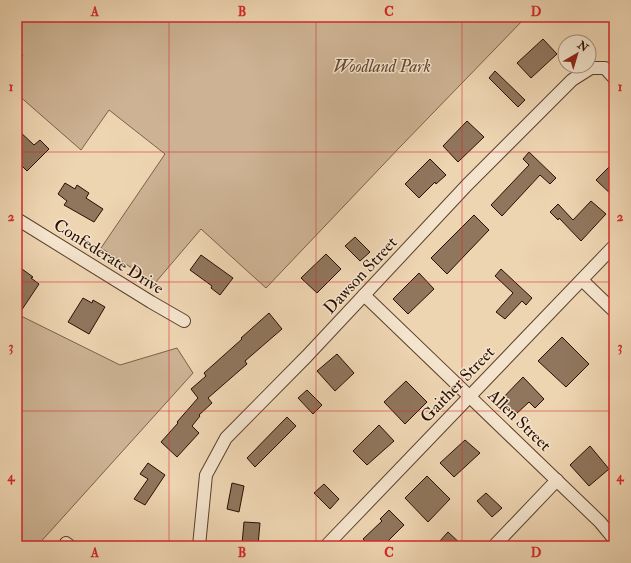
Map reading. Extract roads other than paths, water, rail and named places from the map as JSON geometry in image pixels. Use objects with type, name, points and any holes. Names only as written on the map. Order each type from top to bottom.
[{"type":"street","name":"Dawson Street","points":[[199,546],[206,474],[226,438],[307,356],[467,185],[572,80],[591,68],[604,68],[614,78]]},
{"type":"street","name":"Confederate Drive","points":[[17,219],[184,321]]},
{"type":"street","name":"Gaither Street","points":[[326,546],[614,246]]},
{"type":"street","points":[[582,280],[614,311]]},
{"type":"street","name":"Allen Street","points":[[364,295],[470,395],[600,522],[614,539]]},
{"type":"street","points":[[494,546],[557,480]]},
{"type":"park label","name":"Woodland Park","points":[[382,66]]}]
